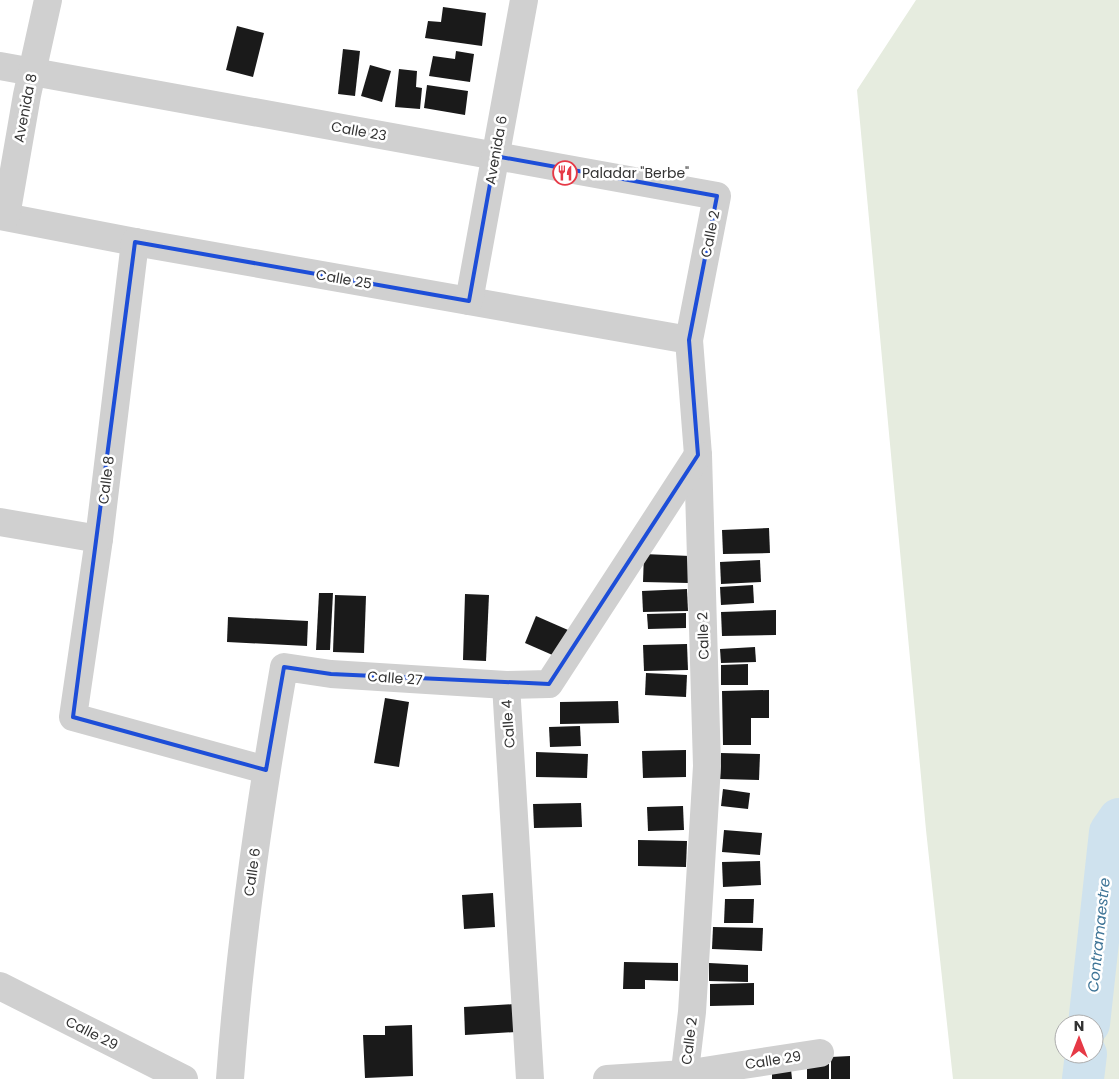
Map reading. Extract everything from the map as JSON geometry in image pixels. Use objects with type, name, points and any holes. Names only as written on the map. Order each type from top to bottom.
[{"type":"street","name":"Avenida 8","points":[[3,216],[48,0]]},
{"type":"street","name":"Avenida 6","points":[[469,301],[524,0]]},
{"type":"street","name":"Calle 23","points":[[0,66],[29,84],[495,156],[717,196]]},
{"type":"street","points":[[0,134],[29,84]]},
{"type":"street","name":"Calle 2","points":[[684,1076],[692,1012],[707,766],[698,455],[689,340],[717,196]]},
{"type":"street","name":"Calle 25","points":[[3,216],[135,242],[689,340]]},
{"type":"street","name":"Calle 8","points":[[135,242],[99,539],[73,717],[266,770]]},
{"type":"street","name":"Calle 4","points":[[530,1079],[506,685],[549,684],[698,455]]},
{"type":"street","points":[[0,522],[99,539]]},
{"type":"street","name":"Calle 27","points":[[284,667],[331,674],[506,685]]},
{"type":"street","name":"Calle 6","points":[[230,1079],[236,998],[266,770],[284,667]]},
{"type":"street","name":"Calle 29","points":[[0,986],[184,1079]]},
{"type":"street","name":"Calle 29","points":[[607,1079],[684,1076],[820,1053]]},
{"type":"highlighted area","points":[[495,156],[717,196],[689,340],[698,455],[549,684],[331,674],[284,667],[266,770],[73,717],[135,242],[469,301]]},
{"type":"shaded area","points":[[916,0],[1119,0],[1119,1079],[953,1079],[926,830],[857,90]]},
{"type":"building","points":[[443,7],[486,13],[482,46],[425,38],[428,21],[441,22]]},
{"type":"building","points":[[237,26],[264,33],[253,77],[226,70]]},
{"type":"building","points":[[343,49],[360,51],[355,96],[338,94]]},
{"type":"building","points":[[456,51],[474,54],[470,82],[429,76],[433,56],[455,59]]},
{"type":"building","points":[[370,65],[391,71],[382,102],[361,96]]},
{"type":"building","points":[[399,69],[417,71],[416,87],[422,88],[420,109],[395,107]]},
{"type":"building","points":[[427,85],[468,91],[465,115],[424,108]]},
{"type":"building","points":[[769,528],[770,553],[723,554],[722,530]]},
{"type":"building","points":[[644,554],[690,556],[689,583],[643,582]]},
{"type":"building","points":[[760,560],[761,582],[721,584],[720,562]]},
{"type":"building","points":[[753,585],[754,603],[721,605],[720,587]]},
{"type":"building","points":[[687,589],[688,611],[643,612],[642,591]]},
{"type":"building","points":[[319,593],[333,593],[330,650],[316,650]]},
{"type":"building","points":[[465,594],[489,595],[486,661],[463,660]]},
{"type":"building","points":[[335,595],[366,596],[364,653],[333,652]]},
{"type":"building","points":[[776,610],[776,635],[722,636],[721,612]]},
{"type":"building","points":[[686,613],[686,628],[648,629],[647,614]]},
{"type":"building","points":[[536,616],[568,630],[557,657],[525,643]]},
{"type":"building","points":[[228,617],[308,621],[307,646],[227,642]]},
{"type":"building","points":[[687,644],[688,670],[644,671],[643,645]]},
{"type":"building","points":[[755,647],[756,662],[721,663],[720,649]]},
{"type":"building","points":[[748,664],[748,685],[721,685],[721,665]]},
{"type":"building","points":[[646,673],[687,675],[686,697],[645,695]]},
{"type":"building","points":[[769,690],[769,718],[751,718],[751,745],[723,745],[722,691]]},
{"type":"building","points":[[385,698],[409,702],[399,767],[374,763]]},
{"type":"building","points":[[618,701],[619,723],[560,724],[560,702]]},
{"type":"building","points":[[580,726],[581,746],[550,747],[549,727]]},
{"type":"building","points":[[686,750],[686,777],[643,778],[642,751]]},
{"type":"building","points":[[536,752],[588,754],[587,778],[536,777]]},
{"type":"building","points":[[721,753],[760,754],[759,780],[720,779]]},
{"type":"building","points":[[723,789],[750,793],[748,809],[721,806]]},
{"type":"building","points":[[581,803],[582,827],[534,828],[533,804]]},
{"type":"building","points":[[683,806],[684,830],[648,831],[647,807]]},
{"type":"building","points":[[724,830],[762,833],[760,855],[722,852]]},
{"type":"building","points":[[638,840],[687,841],[686,867],[638,866]]},
{"type":"building","points":[[760,861],[761,885],[723,887],[722,862]]},
{"type":"building","points":[[493,893],[495,927],[464,929],[462,895]]},
{"type":"building","points":[[725,899],[754,899],[753,923],[724,923]]},
{"type":"building","points":[[713,927],[763,928],[762,951],[712,949]]},
{"type":"building","points":[[624,962],[678,963],[678,981],[645,980],[645,989],[623,989]]},
{"type":"building","points":[[709,963],[748,965],[748,982],[709,981]]},
{"type":"building","points":[[754,983],[754,1005],[710,1006],[710,984]]},
{"type":"building","points":[[515,1004],[516,1032],[465,1035],[464,1007]]},
{"type":"building","points":[[412,1025],[413,1076],[365,1078],[363,1035],[385,1035],[385,1026]]},
{"type":"building","points":[[850,1056],[850,1079],[831,1079],[831,1057]]},
{"type":"building","points":[[807,1064],[829,1064],[829,1079],[807,1079]]},
{"type":"building","points":[[791,1069],[792,1079],[772,1079],[772,1070]]},
{"type":"waterway","name":"Contramaestre","points":[[1090,1014],[1110,832],[1119,819]]},
{"type":"waterway","name":"Contramaestre","points":[[1083,1079],[1085,1064]]},
{"type":"place","name":"Paladar \"Berbe\"","points":[[565,173]]}]
